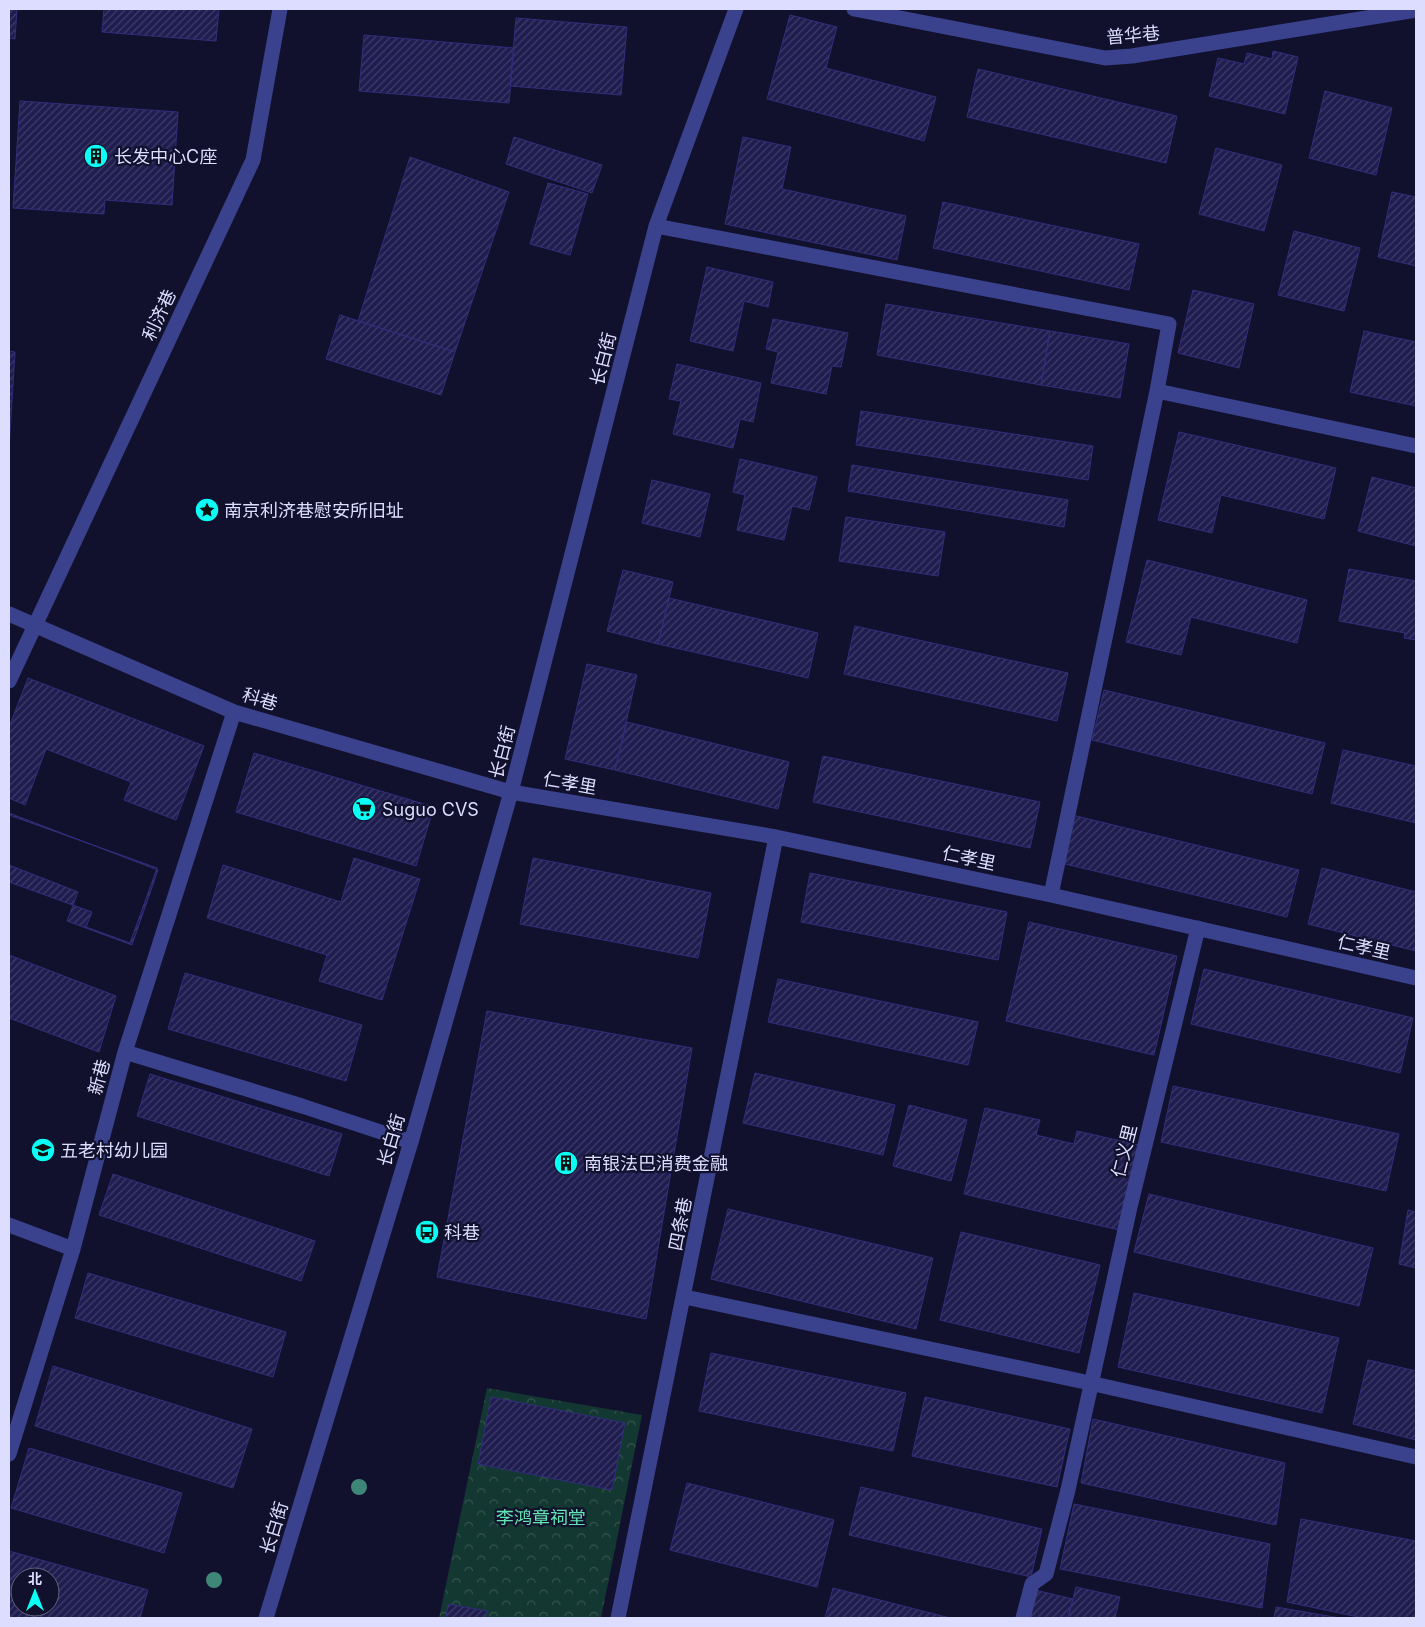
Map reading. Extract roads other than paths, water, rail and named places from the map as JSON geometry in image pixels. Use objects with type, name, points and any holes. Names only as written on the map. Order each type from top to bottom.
[{"type":"street","name":"利济巷","points":[[9,681],[34,624],[253,160],[280,9]]},
{"type":"street","name":"长白街","points":[[266,1618],[411,1142],[511,792],[656,226],[736,9]]},
{"type":"street","name":"普华巷","points":[[854,9],[1105,58],[1132,56],[1416,10]]},
{"type":"street","points":[[656,226],[1169,324],[1157,390],[1051,895]]},
{"type":"street","points":[[1157,390],[1416,446]]},
{"type":"street","name":"科巷","points":[[9,614],[234,712],[511,792]]},
{"type":"street","name":"新巷","points":[[9,1454],[73,1248],[125,1052],[234,712]]},
{"type":"street","name":"仁孝里","points":[[511,792],[776,837],[1051,895],[1416,978]]},
{"type":"street","name":"四条巷","points":[[618,1618],[685,1297],[776,837]]},
{"type":"street","name":"仁义里","points":[[1023,1618],[1032,1584],[1046,1574],[1068,1490],[1130,1207],[1198,928]]},
{"type":"street","points":[[125,1052],[302,1106],[411,1142]]},
{"type":"street","points":[[9,1225],[73,1248]]},
{"type":"street","points":[[685,1297],[1090,1383],[1416,1457]]},
{"type":"place","name":"长发中心C座","points":[[96,156]]},
{"type":"place","name":"南京利济巷慰安所旧址","points":[[207,510]]},
{"type":"place","name":"Suguo CVS","points":[[364,809]]},
{"type":"place","name":"五老村幼儿园","points":[[43,1150]]},
{"type":"place","name":"南银法巴消费金融","points":[[566,1163]]},
{"type":"place","name":"科巷","points":[[427,1232]]},
{"type":"park label","name":"李鸿章祠堂","points":[[541,1517]]}]
